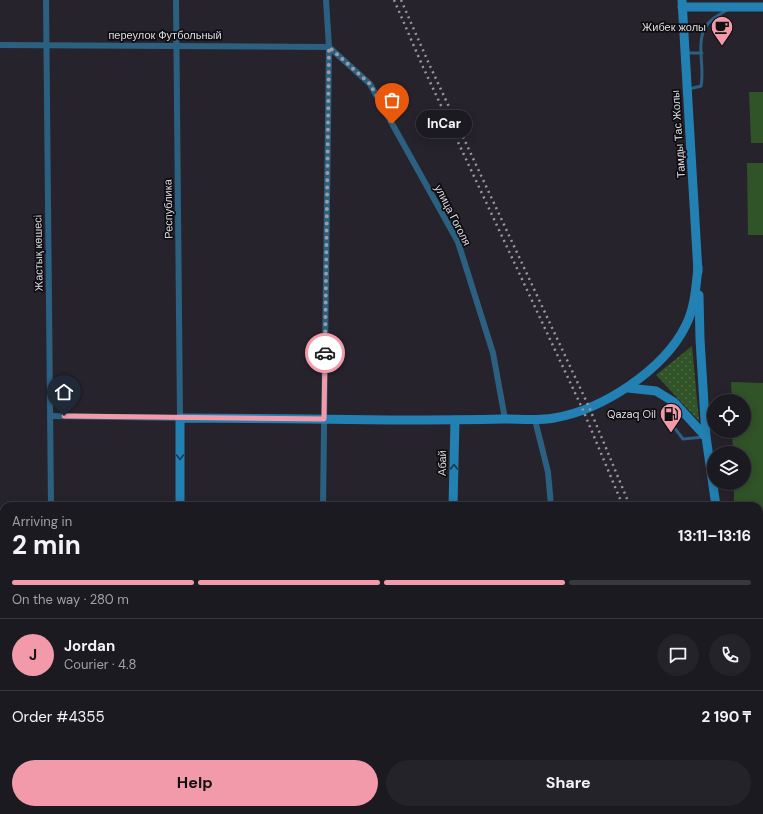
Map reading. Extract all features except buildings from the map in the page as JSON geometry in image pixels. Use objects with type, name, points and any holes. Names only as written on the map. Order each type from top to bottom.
[{"type":"main road","points":[[682,3],[731,7],[763,7]]},
{"type":"main road","name":"Тамды Тас Жолы","points":[[682,3],[698,267]]},
{"type":"main road","points":[[180,502],[180,418],[535,420],[554,418],[583,410],[628,388],[652,369],[674,346],[686,325],[694,302],[698,267]]},
{"type":"main road","points":[[698,267],[700,339],[706,437],[715,502]]},
{"type":"main road","points":[[628,388],[656,391],[674,402],[706,437]]},
{"type":"main road","name":"Абай","points":[[453,502],[455,420]]},
{"type":"street","name":"Жастық көшесі","points":[[46,0],[51,502]]},
{"type":"street","name":"Республика","points":[[176,0],[180,418]]},
{"type":"street","points":[[323,502],[329,47],[326,0]]},
{"type":"street","name":"переулок Футбольный","points":[[0,45],[46,44],[329,47]]},
{"type":"street","name":"улица Гоголя","points":[[329,47],[370,84],[458,242],[493,353],[505,419]]},
{"type":"street","points":[[50,416],[180,418]]},
{"type":"street","points":[[535,420],[548,472],[551,502]]},
{"type":"lane","points":[[687,90],[701,86],[703,77],[702,38],[705,27],[714,18],[731,7]]},
{"type":"lane","points":[[685,53],[702,53]]},
{"type":"lane","points":[[674,402],[670,422],[683,439],[706,437]]},
{"type":"green space","points":[[749,92],[763,92],[763,143],[751,143]]},
{"type":"green space","points":[[747,163],[763,163],[763,235],[748,235]]},
{"type":"green space","points":[[692,346],[699,421],[656,375]]},
{"type":"green space","points":[[731,382],[763,383],[763,502],[734,502],[734,490],[751,490],[751,446],[733,446],[732,438],[751,438],[751,394],[732,394]]},
{"type":"railway","points":[[394,0],[423,67],[583,410],[621,502]]},
{"type":"railway","points":[[401,0],[430,66],[589,407],[628,502]]},
{"type":"way so far","points":[[325,353],[329,47],[370,84],[392,124]]},
{"type":"place","name":"Жибек жолы","points":[[722,46]]},
{"type":"place","name":"InCar","points":[[392,124]]},
{"type":"place","name":"Qazaq Oil","points":[[671,434]]},
{"type":"route","points":[[64,416],[324,419],[325,353]]}]
